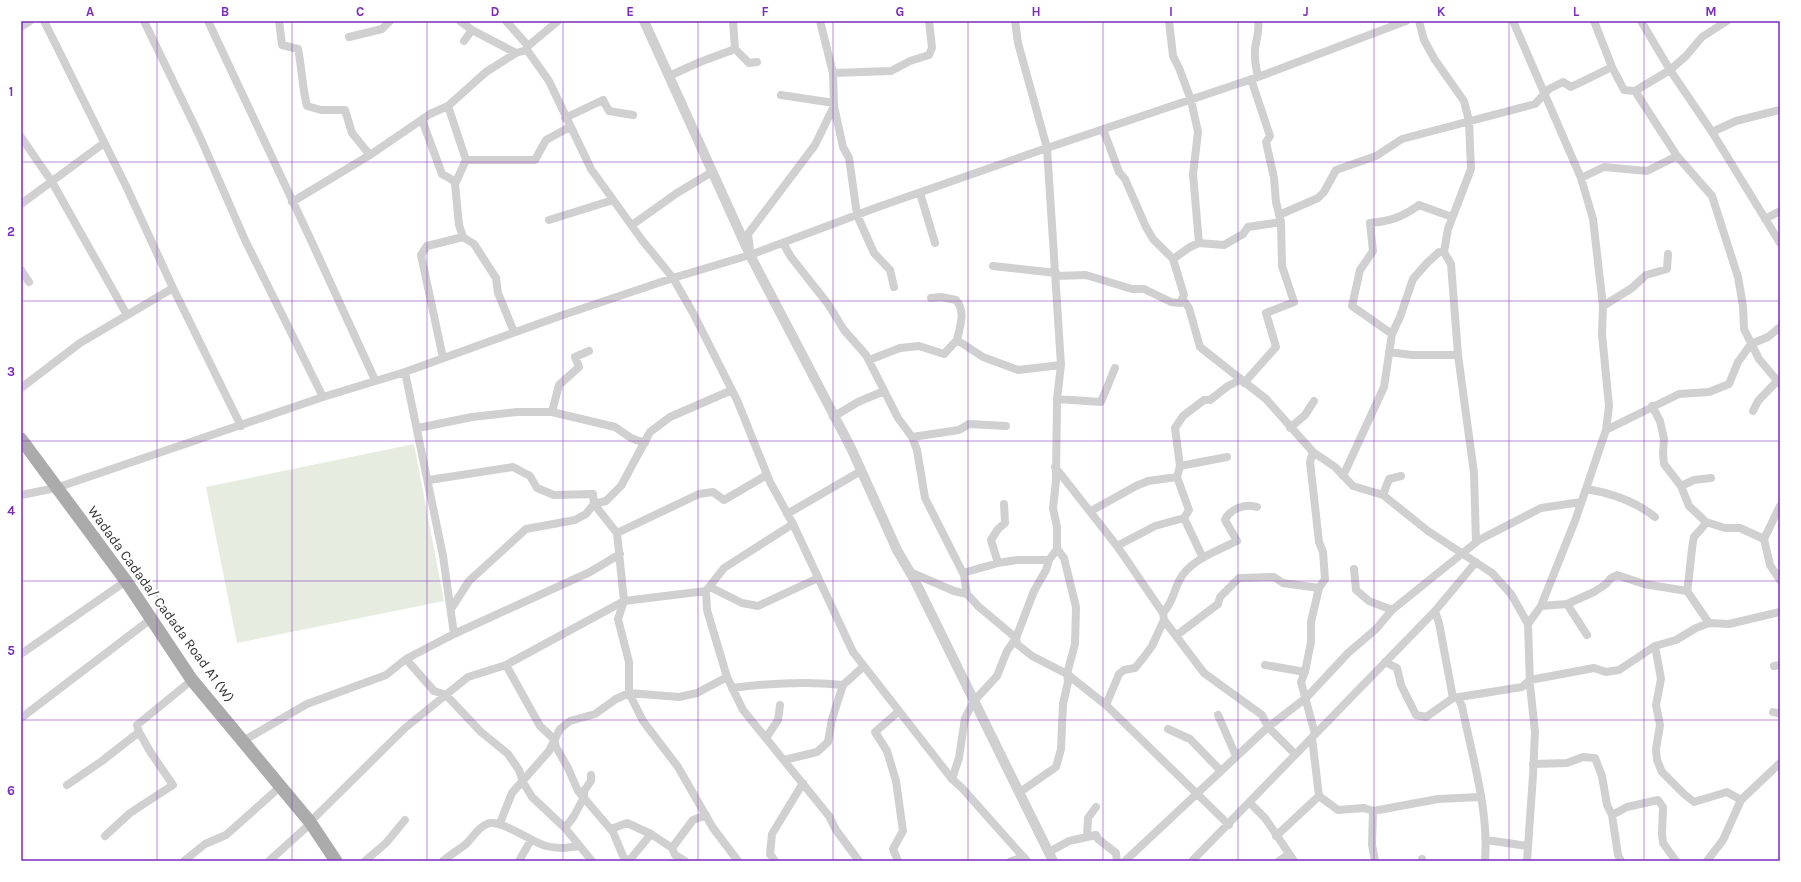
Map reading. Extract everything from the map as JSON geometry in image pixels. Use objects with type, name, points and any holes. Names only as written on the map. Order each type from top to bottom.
[{"type":"main road","name":"Wadada Cadada/ Cadada Road A1 (W)","points":[[21,439],[126,581],[192,680],[311,823],[336,861]]},
{"type":"street","points":[[21,27],[30,21]]},
{"type":"street","points":[[44,21],[126,186],[172,288],[241,426]]},
{"type":"street","points":[[144,21],[200,138],[245,240],[323,396]]},
{"type":"street","points":[[208,21],[375,380]]},
{"type":"street","points":[[278,21],[282,45],[298,48],[302,67],[303,92],[307,106],[321,110],[345,110],[352,133],[370,155]]},
{"type":"street","points":[[349,37],[382,29],[390,21]]},
{"type":"street","points":[[460,21],[472,30],[516,53]]},
{"type":"street","points":[[506,21],[528,48],[548,81],[591,169],[673,278],[693,312],[732,390],[767,474],[793,524],[853,652],[898,712],[952,779],[962,788],[1025,859]]},
{"type":"street","points":[[292,202],[370,155],[422,120],[448,106],[486,72],[516,53],[528,48],[558,21]]},
{"type":"street","points":[[644,21],[750,255],[862,471],[897,550],[910,572],[1051,856],[1069,841],[1096,835],[1098,839],[1116,853],[1118,861]]},
{"type":"street","points":[[733,21],[735,49],[749,63],[757,62]]},
{"type":"street","points":[[820,21],[833,73],[834,104],[843,146],[849,158],[857,215],[874,252],[890,270],[894,287]]},
{"type":"street","points":[[833,73],[891,71],[929,55],[932,48],[929,21]]},
{"type":"street","points":[[952,779],[959,758],[965,718],[974,701],[997,676],[1007,651],[1016,638],[1029,602],[1046,570],[1049,560],[1057,550],[1057,527],[1053,508],[1056,481],[1057,399],[1061,365],[1047,148],[1020,50],[1015,21]]},
{"type":"street","points":[[1169,21],[1173,56],[1191,100],[1198,132],[1193,174],[1199,243]]},
{"type":"street","points":[[1117,546],[1155,526],[1184,518],[1189,510],[1177,477],[1180,466],[1176,428],[1183,416],[1204,400],[1210,400],[1228,386],[1242,381],[1276,347],[1266,313],[1294,302],[1282,266],[1280,218],[1266,142],[1270,136],[1255,78],[1255,48],[1259,30],[1258,21]]},
{"type":"street","points":[[21,495],[56,488],[241,426],[323,396],[405,372],[514,332],[673,278],[750,255],[857,215],[1047,148],[1255,78],[1406,21]]},
{"type":"street","points":[[1419,21],[1424,40],[1435,60],[1464,101],[1469,121],[1471,169],[1448,229],[1444,252],[1451,264],[1458,356],[1474,473],[1476,542]]},
{"type":"street","points":[[1513,21],[1581,178],[1593,219],[1604,306],[1602,334],[1609,406],[1606,430],[1586,489],[1541,606],[1528,624]]},
{"type":"street","points":[[1594,21],[1612,67],[1624,90],[1635,91],[1670,70],[1686,56],[1702,37],[1727,21]]},
{"type":"street","points":[[1641,21],[1670,70],[1712,132],[1780,243]]},
{"type":"street","points":[[464,41],[472,30]]},
{"type":"street","points":[[669,76],[700,62],[735,49]]},
{"type":"street","points":[[1173,260],[1190,246],[1199,243],[1224,245],[1243,234],[1248,227],[1280,218],[1318,198],[1324,192],[1336,170],[1376,156],[1402,139],[1535,104],[1549,89],[1563,82],[1571,87],[1612,67]]},
{"type":"street","points":[[1635,91],[1677,156],[1712,196],[1738,277],[1743,306],[1744,329],[1759,359],[1779,382],[1758,401],[1753,411]]},
{"type":"street","points":[[781,95],[834,104]]},
{"type":"street","points":[[565,118],[603,100],[609,111],[634,114]]},
{"type":"street","points":[[750,255],[748,234],[814,145],[834,104]]},
{"type":"street","points":[[448,106],[466,160],[456,182],[459,225],[463,237],[474,244],[496,278],[498,292],[514,332]]},
{"type":"street","points":[[1712,132],[1736,121],[1780,110]]},
{"type":"street","points":[[422,120],[442,174],[456,182]]},
{"type":"street","points":[[466,160],[535,160],[546,140],[570,127]]},
{"type":"street","points":[[1103,129],[1119,172],[1125,179],[1146,227],[1153,239],[1173,260],[1184,295],[1180,303]]},
{"type":"street","points":[[21,138],[52,182],[127,315]]},
{"type":"street","points":[[21,204],[104,143]]},
{"type":"street","points":[[1581,178],[1604,168],[1647,171],[1677,156]]},
{"type":"street","points":[[632,225],[712,172]]},
{"type":"street","points":[[920,193],[935,243]]},
{"type":"street","points":[[550,220],[613,200]]},
{"type":"street","points":[[1392,334],[1352,306],[1360,270],[1373,251],[1370,223],[1388,221],[1403,216],[1419,206],[1452,217]]},
{"type":"street","points":[[1765,219],[1780,211]]},
{"type":"street","points":[[443,358],[421,255],[427,246],[463,237]]},
{"type":"street","points":[[783,243],[791,257],[828,304],[844,330],[869,360],[898,418],[912,437],[917,450],[925,498],[963,573],[967,594]]},
{"type":"street","points":[[1343,476],[1384,387],[1392,334],[1400,317],[1413,279],[1435,255],[1439,252],[1444,252]]},
{"type":"street","points":[[1604,306],[1632,288],[1646,275],[1667,269],[1668,254]]},
{"type":"street","points":[[993,266],[1056,274],[1086,275],[1100,278],[1132,289],[1144,289],[1171,302],[1180,303],[1184,301],[1189,308],[1200,347],[1266,400],[1313,452],[1335,467],[1353,486],[1383,495],[1428,531],[1492,572],[1511,594],[1528,624],[1530,680],[1535,732],[1527,861]]},
{"type":"street","points":[[21,270],[29,282]]},
{"type":"street","points":[[21,388],[80,342],[172,288]]},
{"type":"street","points":[[869,360],[900,348],[919,346],[944,354],[958,340],[962,319],[961,306],[956,300],[941,297],[931,298]]},
{"type":"street","points":[[1606,430],[1678,394],[1709,392],[1729,384],[1738,362],[1752,344],[1768,337],[1780,327]]},
{"type":"street","points":[[958,340],[983,357],[1018,370],[1061,365]]},
{"type":"street","points":[[552,412],[559,385],[579,368],[575,357],[589,351]]},
{"type":"street","points":[[1389,352],[1427,356],[1458,356]]},
{"type":"street","points":[[1057,399],[1101,402],[1115,368]]},
{"type":"street","points":[[405,372],[429,480],[443,556],[454,634]]},
{"type":"street","points":[[451,609],[468,581],[526,529],[575,520],[586,514],[594,504],[606,501],[621,486],[650,432],[670,417],[732,390]]},
{"type":"street","points":[[833,417],[858,402],[884,391]]},
{"type":"street","points":[[1290,428],[1305,415],[1314,400]]},
{"type":"street","points":[[1652,406],[1660,421],[1664,439],[1664,464],[1682,486],[1689,506],[1706,522],[1725,528],[1740,528],[1764,539]]},
{"type":"street","points":[[418,428],[487,415],[517,412],[552,412],[615,427],[632,438],[645,443]]},
{"type":"street","points":[[912,437],[958,430],[968,424],[1006,426]]},
{"type":"street","points":[[1313,452],[1310,462],[1319,542],[1323,552],[1325,579],[1319,588],[1311,622],[1311,642],[1305,672],[1301,682],[1306,698],[1313,736],[1319,796],[1338,810],[1364,808],[1374,811],[1438,799],[1480,797]]},
{"type":"street","points":[[1180,466],[1227,458]]},
{"type":"street","points":[[429,480],[513,466],[530,476],[537,488],[554,495],[593,494],[594,504],[617,533],[624,601],[618,619],[629,662],[630,694],[643,721],[678,767],[706,815],[738,861]]},
{"type":"street","points":[[1055,467],[1117,546],[1176,635],[1204,673],[1262,716],[1268,727],[1295,754]]},
{"type":"street","points":[[787,514],[862,471]]},
{"type":"street","points":[[617,533],[699,494],[713,492],[724,500],[767,474]]},
{"type":"street","points":[[1383,495],[1389,479],[1401,476]]},
{"type":"street","points":[[1091,511],[1148,481],[1177,477]]},
{"type":"street","points":[[1682,486],[1694,480],[1711,478]]},
{"type":"street","points":[[1586,489],[1606,493],[1620,498],[1642,507],[1655,517]]},
{"type":"street","points":[[1125,861],[1220,770],[1268,727],[1306,698],[1348,653],[1376,629],[1392,610],[1476,542],[1541,508],[1581,502]]},
{"type":"street","points":[[998,563],[991,540],[998,529],[1005,523],[1004,504]]},
{"type":"street","points":[[1106,704],[1119,674],[1124,670],[1134,668],[1152,646],[1180,580],[1187,569],[1203,558],[1237,541],[1225,520],[1228,514],[1239,508],[1250,505],[1257,507]]},
{"type":"street","points":[[1780,506],[1764,539],[1770,565],[1780,580]]},
{"type":"street","points":[[1184,518],[1203,558]]},
{"type":"street","points":[[1706,522],[1694,537],[1692,543],[1691,569],[1687,591],[1709,623]]},
{"type":"street","points":[[793,524],[724,568],[708,589],[707,610],[727,677],[743,710],[829,816],[836,830],[859,861]]},
{"type":"street","points":[[1020,792],[1056,767],[1061,749],[1063,704],[1068,682],[1067,674],[1075,644],[1076,607],[1064,558],[1057,550]]},
{"type":"street","points":[[243,741],[307,704],[386,675],[406,658],[454,634],[590,572],[620,554]]},
{"type":"street","points":[[963,573],[998,563],[1017,560],[1049,560]]},
{"type":"street","points":[[1192,861],[1229,825],[1295,754],[1435,611],[1476,562]]},
{"type":"street","points":[[1354,569],[1356,590],[1369,601],[1392,610]]},
{"type":"street","points":[[910,572],[967,594],[978,606],[1016,638],[1017,644],[1032,656],[1067,674],[1106,704],[1229,825]]},
{"type":"street","points":[[1541,606],[1567,604],[1594,592],[1617,575],[1644,584],[1687,591]]},
{"type":"street","points":[[1176,635],[1218,604],[1220,597],[1239,578],[1274,577],[1283,583],[1319,588]]},
{"type":"street","points":[[269,861],[311,823],[405,728],[468,677],[506,665],[624,601],[708,589],[742,603],[758,606],[818,578]]},
{"type":"street","points":[[21,654],[126,581]]},
{"type":"street","points":[[1567,604],[1587,635]]},
{"type":"street","points":[[1435,611],[1439,623],[1455,698],[1462,706],[1480,797],[1486,840],[1485,861]]},
{"type":"street","points":[[1385,662],[1397,668],[1401,685],[1416,715],[1426,716],[1455,698],[1522,687],[1530,680],[1594,668],[1606,672],[1619,670],[1654,646],[1676,640],[1696,628],[1709,623],[1729,624],[1780,612]]},
{"type":"street","points":[[21,718],[151,618]]},
{"type":"street","points":[[1654,646],[1661,679],[1656,705],[1660,725],[1656,749],[1657,760],[1662,772],[1694,802],[1726,792],[1741,800]]},
{"type":"street","points":[[406,658],[434,691],[446,695],[481,732],[508,754],[519,770],[523,782],[532,797],[565,828],[592,861]]},
{"type":"street","points":[[506,665],[540,726],[554,739],[556,747],[568,768],[578,791],[611,829],[628,861],[651,834]]},
{"type":"street","points":[[1265,665],[1305,672]]},
{"type":"street","points":[[784,760],[817,752],[828,742],[833,712],[843,685],[864,667]]},
{"type":"street","points":[[500,823],[512,793],[549,751],[560,729],[570,721],[595,714],[616,699],[630,694],[679,697],[697,692],[727,677]]},
{"type":"street","points":[[105,836],[130,812],[173,785],[151,753],[139,732],[137,725],[192,680]]},
{"type":"street","points":[[732,688],[781,683],[816,682],[843,685]]},
{"type":"street","points":[[766,738],[778,720],[780,705]]},
{"type":"street","points":[[898,712],[875,732],[887,751],[896,781],[903,831],[893,849],[898,861]]},
{"type":"street","points":[[1218,715],[1236,756]]},
{"type":"street","points":[[1168,729],[1190,739],[1220,770]]},
{"type":"street","points":[[67,785],[102,761],[139,732]]},
{"type":"street","points":[[1533,764],[1567,763],[1583,756],[1595,758],[1602,776],[1607,805],[1612,815],[1618,855],[1621,861]]},
{"type":"street","points":[[1707,861],[1723,840],[1741,800],[1780,762]]},
{"type":"street","points":[[565,828],[574,816],[584,797],[584,791],[591,781],[591,775]]},
{"type":"street","points":[[776,861],[770,854],[772,834],[802,783]]},
{"type":"street","points":[[184,861],[205,844],[226,836],[281,786]]},
{"type":"street","points":[[1276,836],[1319,796]]},
{"type":"street","points":[[1612,815],[1627,807],[1658,800],[1663,806],[1662,834],[1664,843],[1676,861]]},
{"type":"street","points":[[1250,803],[1266,818],[1276,836],[1294,861]]},
{"type":"street","points":[[1087,836],[1088,818],[1096,807]]},
{"type":"street","points":[[1374,811],[1372,845],[1375,861]]},
{"type":"street","points":[[672,848],[693,820],[706,815]]},
{"type":"street","points":[[365,861],[386,843],[405,820]]},
{"type":"street","points":[[443,861],[464,845],[485,824],[492,822],[500,823],[531,840],[559,849],[579,846]]},
{"type":"street","points":[[611,829],[627,824],[651,834],[672,848],[675,855],[685,861]]},
{"type":"street","points":[[520,861],[531,840]]},
{"type":"street","points":[[1486,840],[1527,846]]},
{"type":"street","points":[[1279,861],[1289,854]]},
{"type":"street","points":[[1011,861],[1025,859]]},
{"type":"shaded area","points":[[414,444],[444,601],[237,643],[206,487]]}]
